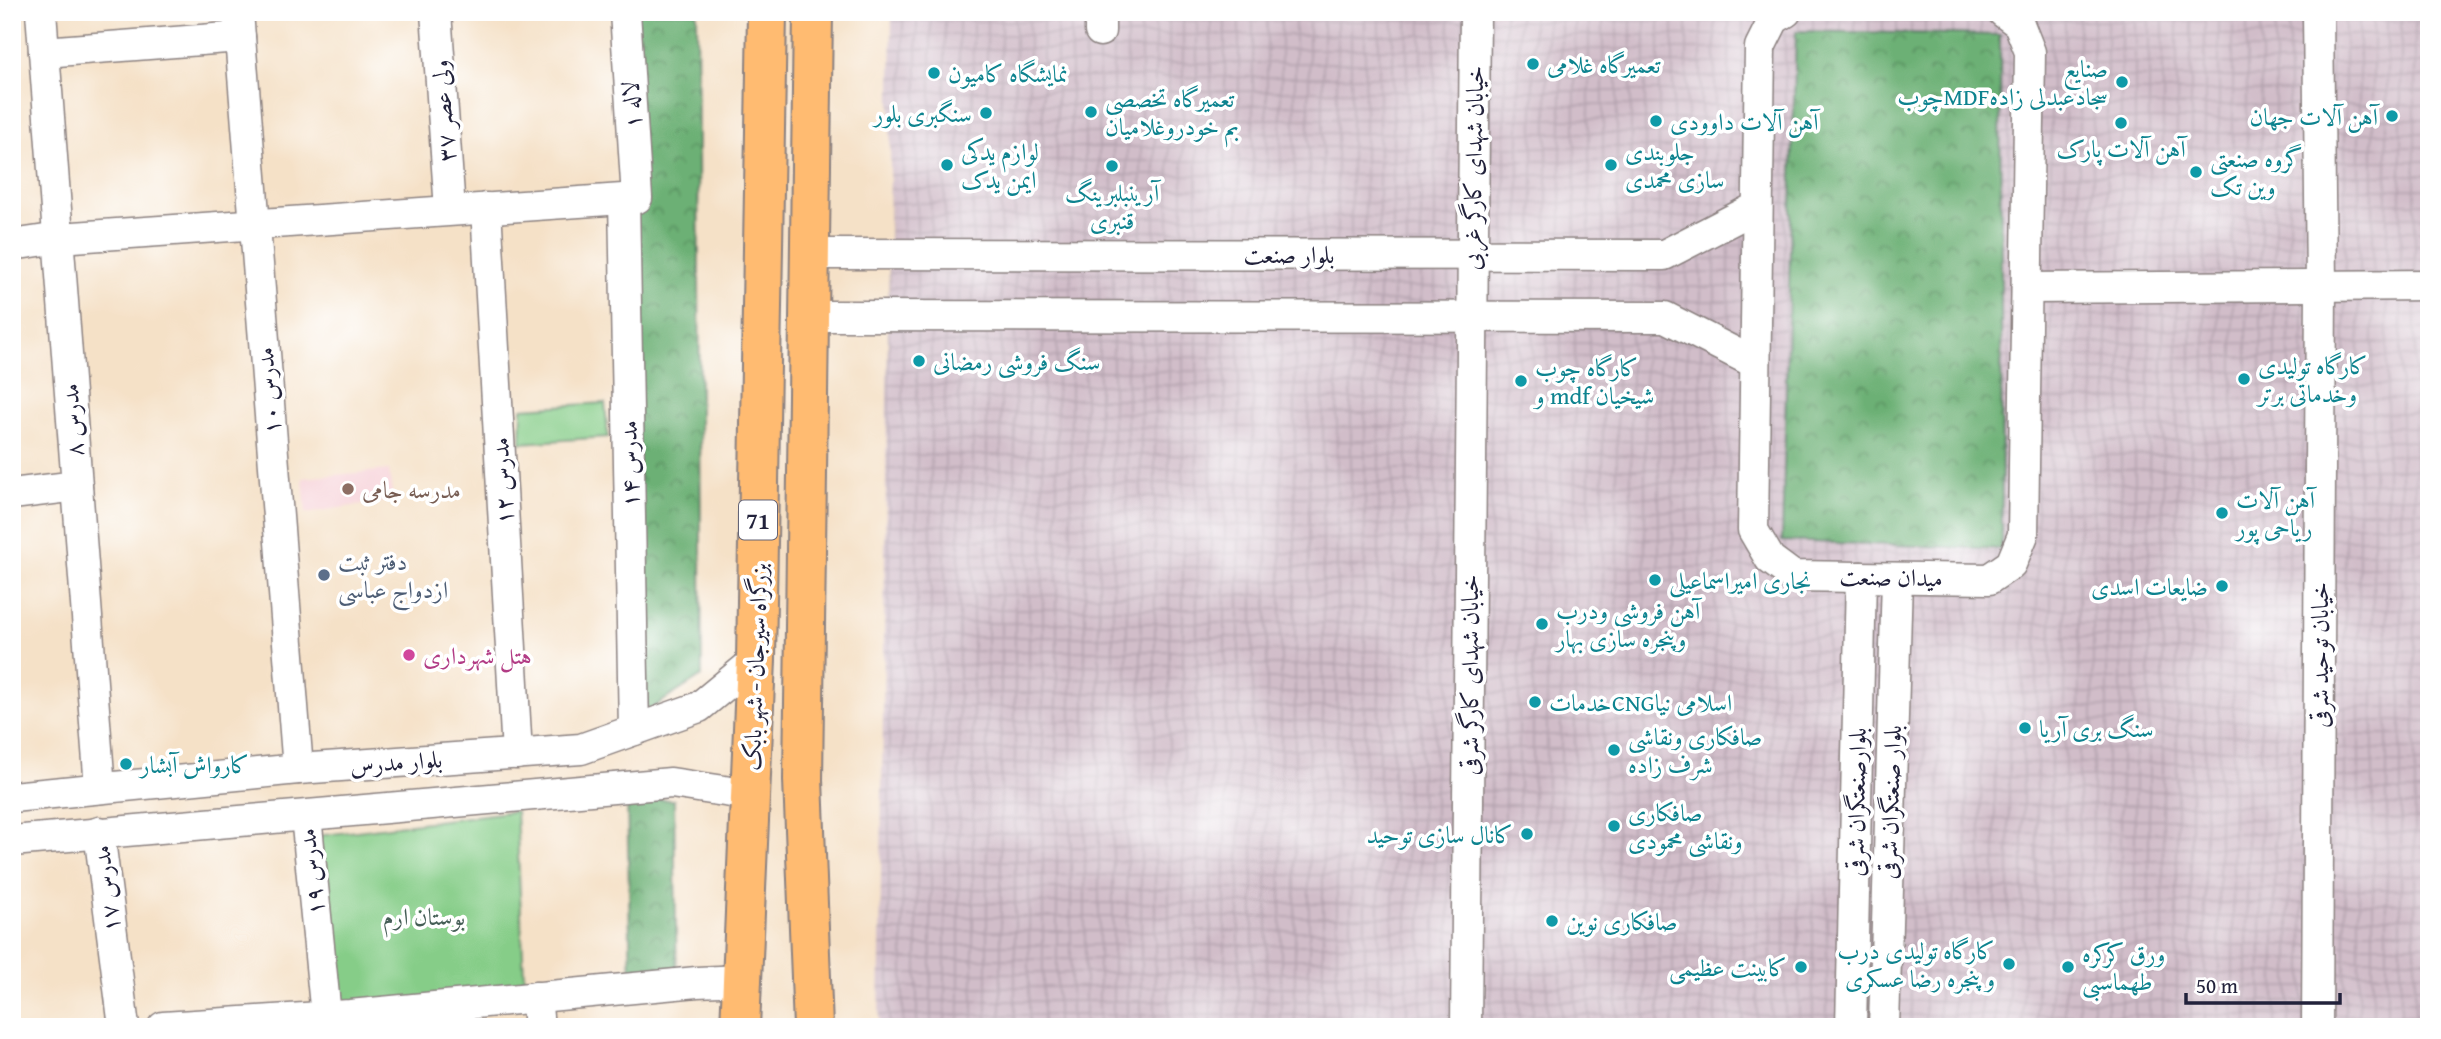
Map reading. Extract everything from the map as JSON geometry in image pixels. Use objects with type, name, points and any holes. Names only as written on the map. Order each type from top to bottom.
[{"type":"highway","name":"بزرگراه سیرجان - شهر بابک","points":[[740,1027],[756,660],[767,12]]},
{"type":"highway","name":"بزرگراه سیرجان - شهر بابک","points":[[813,12],[803,780],[813,1027]]},
{"type":"street","name":"مدرس ۸","points":[[41,12],[100,788]]},
{"type":"street","name":"ولی عصر ۳۷","points":[[436,12],[450,210]]},
{"type":"street","name":"لاله ۱","points":[[625,12],[631,198]]},
{"type":"street","name":"خیابان شهدای کارگر غربی","points":[[1472,320],[1475,12]]},
{"type":"street","name":"میدان صنعت","points":[[1786,12],[1774,19],[1759,47],[1753,530],[1770,559],[1793,576],[1989,579],[2011,564],[2024,535],[2030,52],[2019,24],[2003,12]]},
{"type":"street","name":"خیابان توحید شرقی","points":[[2317,1027],[2321,284],[2318,12]]},
{"type":"street","points":[[44,52],[239,24]]},
{"type":"street","name":"مدرس ۱۰","points":[[239,24],[298,769]]},
{"type":"street","points":[[12,245],[59,238],[631,198]]},
{"type":"street","name":"مدرس ۱۴","points":[[631,198],[634,730]]},
{"type":"street","name":"مدرس ۱۲","points":[[486,208],[517,754]]},
{"type":"street","name":"بلوار صنعت","points":[[810,254],[1664,255],[1757,208]]},
{"type":"street","points":[[2027,288],[2429,285]]},
{"type":"street","points":[[809,316],[1472,320],[1665,317],[1755,363]]},
{"type":"street","name":"خیابان شهدای کارگر شرقی","points":[[1466,1027],[1472,320]]},
{"type":"street","points":[[12,494],[77,486]]},
{"type":"street","name":"بلوارصنعتگران شرقی","points":[[1851,1027],[1861,577]]},
{"type":"street","name":"بلوار صنعتگران شرقی","points":[[1884,1027],[1897,578]]},
{"type":"street","name":"بلوار مدرس","points":[[12,797],[298,769],[581,749],[699,707],[756,660]]},
{"type":"street","points":[[1859,671],[1894,673]]},
{"type":"street","points":[[581,749],[587,768],[583,790]]},
{"type":"street","name":"بلوار مدرس","points":[[12,841],[671,783],[751,795]]},
{"type":"street","name":"مدرس ۱۹","points":[[306,816],[326,1016]]},
{"type":"street","name":"مدرس ۱۷","points":[[99,832],[124,1027]]},
{"type":"street","points":[[163,1027],[326,1016],[357,1021],[536,997],[742,980]]},
{"type":"street","points":[[536,997],[539,1027]]},
{"type":"shaded area","points":[[892,12],[2429,12],[2429,1027],[879,1027]]},
{"type":"shaded area","name":"مدرسه جامی","points":[[389,470],[393,500],[306,513],[303,478]]},
{"type":"green space","points":[[624,12],[697,12],[702,676],[646,712]]},
{"type":"green space","points":[[1796,31],[2000,35],[2002,549],[1782,541]]},
{"type":"green space","points":[[605,403],[608,437],[521,443],[522,408]]},
{"type":"green space","points":[[627,798],[674,800],[677,989],[631,988]]},
{"type":"green space","name":"بوستان ارم","points":[[516,811],[525,997],[339,1019],[316,836]]},
{"type":"place","name":"تعمیرگاه غلامی","points":[[1533,64]]},
{"type":"place","name":"نمایشگاه کامیون","points":[[934,73]]},
{"type":"place","name":"صنایع چوبMDFسجادعبدلی زاده","points":[[2122,82]]},
{"type":"place","name":"تعمیرگاه تخصصی بم خودروغلامیان","points":[[1091,112]]},
{"type":"place","name":"سنگبری بلور","points":[[986,113]]},
{"type":"place","name":"آهن آلات جهان","points":[[2392,116]]},
{"type":"place","name":"آهن آلات داوودی","points":[[1656,121]]},
{"type":"place","name":"آهن آلات پارک","points":[[2121,123]]},
{"type":"place","name":"لوازم یدکی ایمن یدک","points":[[947,165]]},
{"type":"place","name":"جلوبندی سازی محمدی","points":[[1611,165]]},
{"type":"place","name":"آرینبلبرینگ قنبری","points":[[1112,166]]},
{"type":"place","name":"گروه صنعتی وین تک","points":[[2196,172]]},
{"type":"place","name":"سنگ فروشی رمضانی","points":[[919,361]]},
{"type":"place","name":"کارگاه تولیدی وخدماتی برتر","points":[[2244,379]]},
{"type":"place","name":"کارگاه چوب و mdf شیخیان","points":[[1521,381]]},
{"type":"place","name":"مدرسه جامی","points":[[348,489]]},
{"type":"place","name":"آهن آلات ریاحی پور","points":[[2222,513]]},
{"type":"place","name":"دفتر ثبت ازدواج عباسی","points":[[324,575]]},
{"type":"place","name":"نجاری امیراسماعیلی","points":[[1655,580]]},
{"type":"place","name":"ضایعات اسدی","points":[[2222,586]]},
{"type":"place","name":"آهن فروشی ودرب وپنجره سازی بهار","points":[[1542,624]]},
{"type":"place","name":"هتل شهرداری","points":[[409,655]]},
{"type":"place","name":"خدماتCNGاسلامی نیا","points":[[1535,702]]},
{"type":"place","name":"سنگ بری آریا","points":[[2025,728]]},
{"type":"place","name":"صافکاری ونقاشی شرف زاده","points":[[1614,750]]},
{"type":"place","name":"کارواش آبشار","points":[[126,764]]},
{"type":"place","name":"صافکاری ونقاشی محمودی","points":[[1614,826]]},
{"type":"place","name":"کانال سازی توحید","points":[[1527,834]]},
{"type":"place","name":"صافکاری نوین","points":[[1552,921]]},
{"type":"place","name":"کارگاه تولیدی درب و پنجره رضا عسکری","points":[[2009,964]]},
{"type":"place","name":"کابینت عظیمی","points":[[1801,967]]},
{"type":"place","name":"ورق کرکره طهماسبی","points":[[2068,967]]}]
